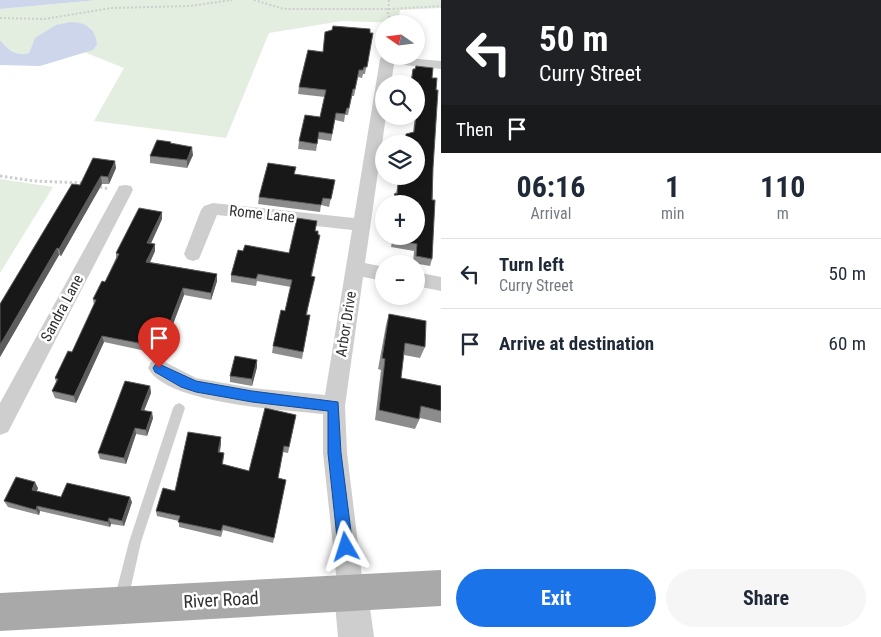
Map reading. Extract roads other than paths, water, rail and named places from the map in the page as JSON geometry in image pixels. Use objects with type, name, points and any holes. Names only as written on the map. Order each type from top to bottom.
[{"type":"main road","name":"River Road","points":[[0,612],[441,588]]},
{"type":"street","points":[[425,63],[441,65]]},
{"type":"street","name":"Arbor Drive","points":[[351,593],[335,453],[334,406],[386,65]]},
{"type":"street","name":"Sandra Lane","points":[[0,425],[124,190]]},
{"type":"street","name":"Rome Lane","points":[[193,254],[210,210],[213,209],[362,225]]},
{"type":"street","points":[[355,268],[375,272]]},
{"type":"street","points":[[425,281],[441,284]]},
{"type":"street","points":[[159,368],[185,384],[196,387],[252,397],[334,406]]},
{"type":"street","points":[[351,593],[356,637]]},
{"type":"lane","points":[[120,605],[135,542],[180,408]]},
{"type":"water","points":[[0,0],[98,0],[0,9]]},
{"type":"water","points":[[71,22],[86,25],[92,30],[97,44],[93,50],[40,66],[0,65],[0,40],[13,52],[20,54],[29,53],[35,38],[56,25]]}]
